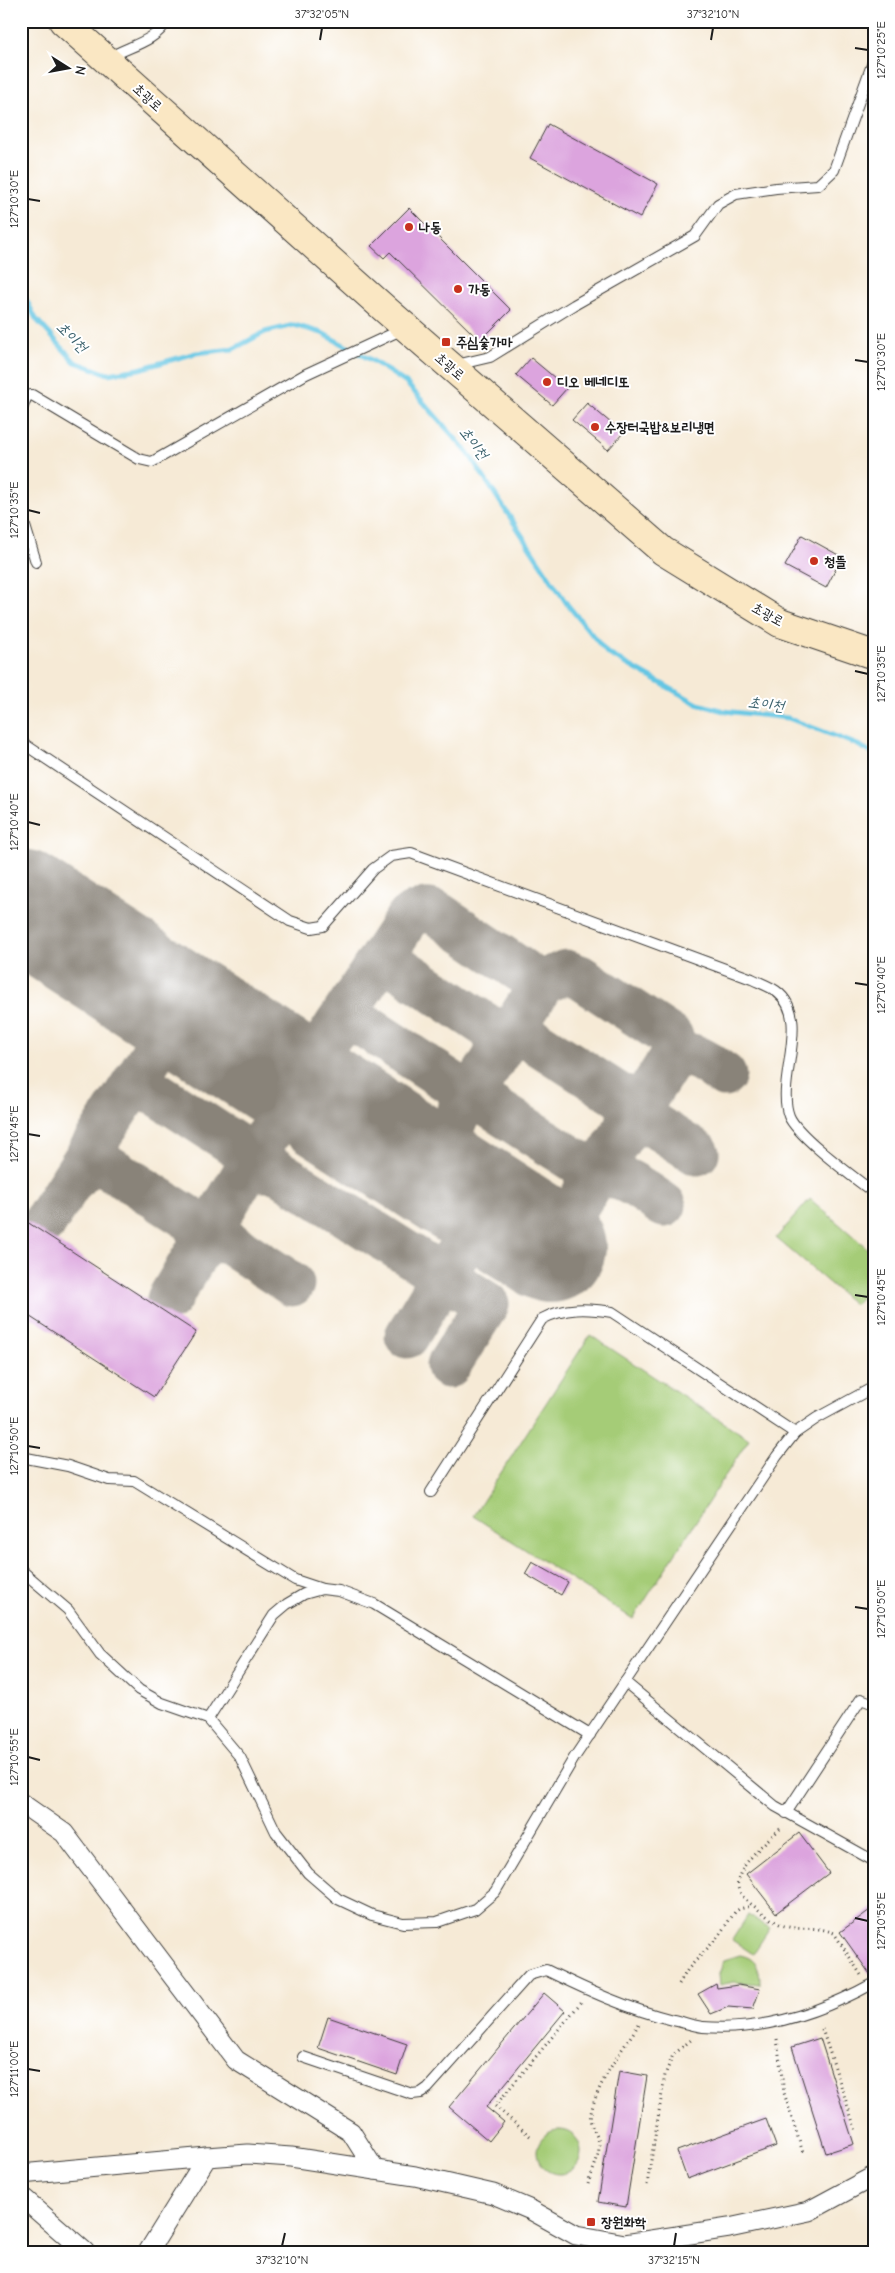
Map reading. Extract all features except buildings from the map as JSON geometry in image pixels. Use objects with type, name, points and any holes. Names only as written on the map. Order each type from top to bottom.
[{"type":"street","name":"초광로","points":[[63,21],[406,328],[663,551],[780,623],[874,655]]},
{"type":"street","points":[[21,1803],[64,1833],[236,2060],[351,2132],[375,2170]]},
{"type":"street","points":[[21,2174],[248,2154],[291,2157],[415,2176],[493,2194],[531,2210],[576,2234],[625,2244],[729,2228],[809,2211],[874,2176]]},
{"type":"street","points":[[148,2252],[207,2157]]},
{"type":"street","points":[[21,2196],[85,2252]]},
{"type":"lane","points":[[106,60],[122,49],[154,37],[167,21]]},
{"type":"lane","points":[[450,366],[490,357],[695,236],[718,204],[736,194],[776,188],[818,185],[834,170],[874,59]]},
{"type":"lane","points":[[21,411],[27,396],[32,395],[139,459],[152,462],[241,409],[342,356],[406,328]]},
{"type":"lane","points":[[21,513],[36,562]]},
{"type":"lane","points":[[21,742],[290,921],[311,928],[323,926],[373,869],[391,856],[411,853],[752,979],[777,991],[790,1011],[794,1034],[785,1092],[789,1116],[837,1165],[874,1193]]},
{"type":"lane","points":[[431,1492],[542,1319],[557,1312],[587,1308],[612,1312],[794,1433]]},
{"type":"lane","points":[[21,1570],[68,1610],[100,1654],[139,1690],[162,1703],[208,1719],[240,1757],[276,1832],[308,1873],[338,1899],[372,1915],[403,1923],[437,1922],[475,1909],[495,1892],[590,1735],[794,1433],[817,1418],[874,1387]]},
{"type":"lane","points":[[21,1457],[68,1466],[109,1480],[134,1481],[295,1580],[322,1589],[348,1593],[374,1604],[590,1735]]},
{"type":"lane","points":[[208,1719],[274,1614],[304,1594],[322,1589]]},
{"type":"lane","points":[[626,1682],[775,1806],[874,1861]]},
{"type":"lane","points":[[786,1812],[860,1699],[874,1704]]},
{"type":"lane","points":[[303,2057],[412,2094],[421,2093],[428,2088],[529,1975],[546,1970],[613,2002],[702,2027],[747,2026],[782,2020],[842,2000],[869,1982]]},
{"type":"path","points":[[780,1830],[758,1849],[740,1875],[737,1886],[742,1896],[753,1906],[784,1926],[814,1927],[834,1933],[869,1982]]},
{"type":"path","points":[[679,1984],[688,1969],[717,1938],[735,1912],[739,1909],[753,1906]]},
{"type":"path","points":[[530,2136],[495,2106],[584,1998]]},
{"type":"path","points":[[588,2184],[597,2158],[599,2142],[591,2127],[590,2115],[598,2093],[612,2065],[639,2024]]},
{"type":"path","points":[[822,2029],[856,2131]]},
{"type":"path","points":[[777,2039],[784,2093],[803,2153]]},
{"type":"path","points":[[647,2186],[665,2075],[672,2054],[690,2040]]},
{"type":"green space","points":[[810,1199],[874,1254],[874,1283],[855,1305],[776,1238]]},
{"type":"green space","points":[[590,1335],[749,1439],[633,1619],[473,1516]]},
{"type":"green space","points":[[748,1915],[770,1928],[753,1954],[732,1940]]},
{"type":"green space","points":[[740,1955],[750,1959],[756,1965],[760,1984],[734,1982],[720,1985],[719,1974],[724,1960]]},
{"type":"green space","points":[[555,2130],[563,2130],[575,2136],[581,2152],[575,2168],[563,2174],[555,2174],[543,2168],[537,2156],[537,2148],[543,2136]]},
{"type":"waterway","name":"초이천","points":[[21,289],[36,319],[75,362],[108,374],[139,369],[196,353],[233,349],[265,332],[294,325],[322,333],[373,361],[406,383],[417,395],[468,453],[567,604],[607,653],[698,704],[724,711],[788,718],[858,745],[874,754]]},
{"type":"waterway","points":[[856,2252],[874,2241]]},
{"type":"taxiway","points":[[169,1299],[298,1084],[407,919],[422,911],[438,914],[528,975],[533,988],[532,998]]},
{"type":"taxiway","points":[[373,970],[385,965],[395,965],[490,1028],[497,1040],[497,1053]]},
{"type":"taxiway","points":[[425,1167],[543,982],[566,972],[580,977],[671,1037],[672,1057],[550,1247]]},
{"type":"taxiway","points":[[45,1222],[181,1009]]},
{"type":"taxiway","points":[[337,1025],[355,1022],[365,1026],[456,1086],[461,1095],[461,1110]]},
{"type":"taxiway","points":[[504,1042],[518,1037],[530,1038],[623,1098],[629,1109],[629,1124],[652,1124],[697,1153]]},
{"type":"taxiway","points":[[672,1057],[680,1055],[693,1056],[706,1062],[724,1075]]},
{"type":"taxiway","points":[[128,1093],[145,1089],[153,1091],[242,1149],[246,1155],[248,1168]]},
{"type":"taxiway","points":[[461,1110],[467,1104],[475,1102],[485,1103],[581,1164],[585,1170],[588,1188]]},
{"type":"taxiway","points":[[74,1178],[88,1166],[107,1166],[195,1222],[199,1232],[200,1247]]},
{"type":"taxiway","points":[[244,1174],[255,1169],[277,1171],[487,1304],[448,1366]]},
{"type":"taxiway","points":[[593,1180],[603,1177],[622,1179],[664,1205]]},
{"type":"taxiway","points":[[407,1336],[486,1206]]},
{"type":"taxiway","points":[[200,1247],[213,1240],[228,1242],[292,1284]]},
{"type":"runway","points":[[21,905],[550,1247]]},
{"type":"place","name":"나동","points":[[409,227]]},
{"type":"place","name":"가동","points":[[458,289]]},
{"type":"place","name":"주심숯가마","points":[[446,342]]},
{"type":"place","name":"디오 베네디또","points":[[547,382]]},
{"type":"place","name":"수장터국밥&보리냉면","points":[[595,427]]},
{"type":"place","name":"청뜰","points":[[814,561]]},
{"type":"place","name":"장원화학","points":[[591,2222]]}]
